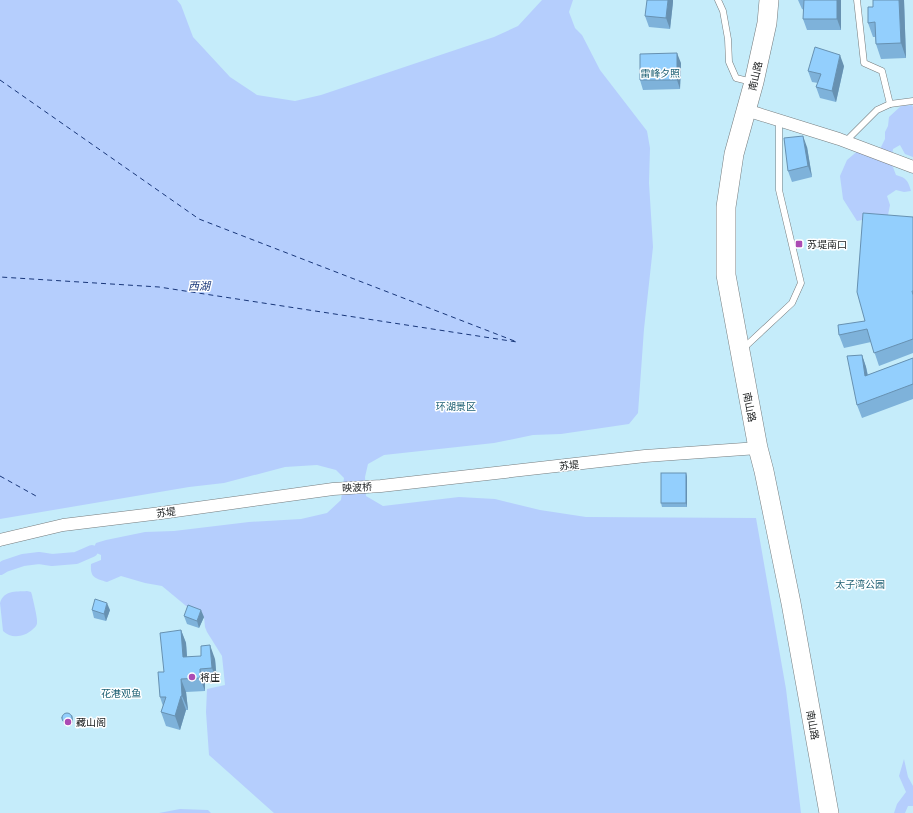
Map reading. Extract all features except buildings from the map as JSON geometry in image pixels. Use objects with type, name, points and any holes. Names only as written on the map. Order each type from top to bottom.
[{"type":"main road","name":"南山路","points":[[769,0],[754,82],[734,154],[726,207],[726,275],[758,448],[789,595],[829,813]]},
{"type":"street","points":[[746,110],[846,142],[913,167]]},
{"type":"street","name":"苏堤","points":[[381,486],[645,456],[758,448]]},
{"type":"street","name":"映波桥","points":[[333,489],[381,486]]},
{"type":"street","name":"苏堤","points":[[0,540],[63,525],[333,489]]},
{"type":"lane","points":[[718,0],[723,11],[728,39],[729,62],[736,78],[754,82]]},
{"type":"lane","points":[[856,0],[864,63],[882,70],[890,104]]},
{"type":"lane","points":[[846,142],[877,110],[890,104],[913,101]]},
{"type":"lane","points":[[739,348],[746,345],[792,303],[801,283],[779,190],[779,120]]},
{"type":"green space","name":"西湖","points":[[0,0],[913,0],[913,813],[0,813]]},
{"type":"water","name":"西湖","points":[[0,0],[177,0],[181,5],[193,37],[230,77],[257,95],[295,101],[321,95],[494,37],[518,26],[542,0],[573,0],[569,12],[575,28],[582,35],[600,70],[647,131],[650,148],[649,183],[653,247],[644,329],[638,413],[629,424],[561,434],[533,435],[494,443],[384,455],[368,464],[365,477],[366,496],[383,506],[459,497],[495,499],[540,510],[586,517],[756,518],[786,689],[801,813],[274,813],[209,755],[206,712],[207,689],[225,685],[222,656],[207,632],[204,617],[191,610],[162,586],[121,576],[107,582],[94,577],[91,572],[91,564],[101,560],[101,555],[92,551],[96,543],[145,532],[174,531],[249,522],[301,519],[327,513],[341,500],[344,478],[336,470],[317,465],[285,467],[224,483],[189,487],[0,519]]},
{"type":"water","points":[[912,105],[913,157],[905,154],[900,145],[893,149],[891,162],[896,175],[903,177],[906,180],[911,191],[904,192],[896,190],[887,196],[890,205],[888,215],[857,221],[843,199],[840,176],[847,160],[860,149],[875,154],[885,139],[885,132],[888,126],[889,117],[901,106]]},
{"type":"water","points":[[10,592],[31,592],[32,595],[37,618],[36,625],[32,630],[21,636],[6,634],[3,631],[0,603],[4,596]]},
{"type":"water","points":[[904,759],[908,777],[913,786],[913,806],[908,806],[905,813],[894,813],[897,804],[906,792],[899,776]]},
{"type":"water","points":[[180,809],[208,810],[211,813],[159,813]]},
{"type":"waterway","points":[[0,569],[23,560],[39,558],[52,560],[76,558],[92,551]]},
{"type":"ferry route","points":[[0,80],[199,219],[517,342],[159,287],[0,277]]},
{"type":"ferry route","points":[[0,476],[36,496]]},
{"type":"place","name":"苏堤南口","points":[[799,244]]},
{"type":"place","name":"将庄","points":[[192,677]]},
{"type":"place","name":"藏山阁","points":[[68,722]]},
{"type":"park label","name":"雷峰夕照","points":[[660,73]]},
{"type":"park label","name":"环湖景区","points":[[456,406]]},
{"type":"park label","name":"太子湾公园","points":[[860,584]]},
{"type":"park label","name":"花港观鱼","points":[[121,693]]}]
